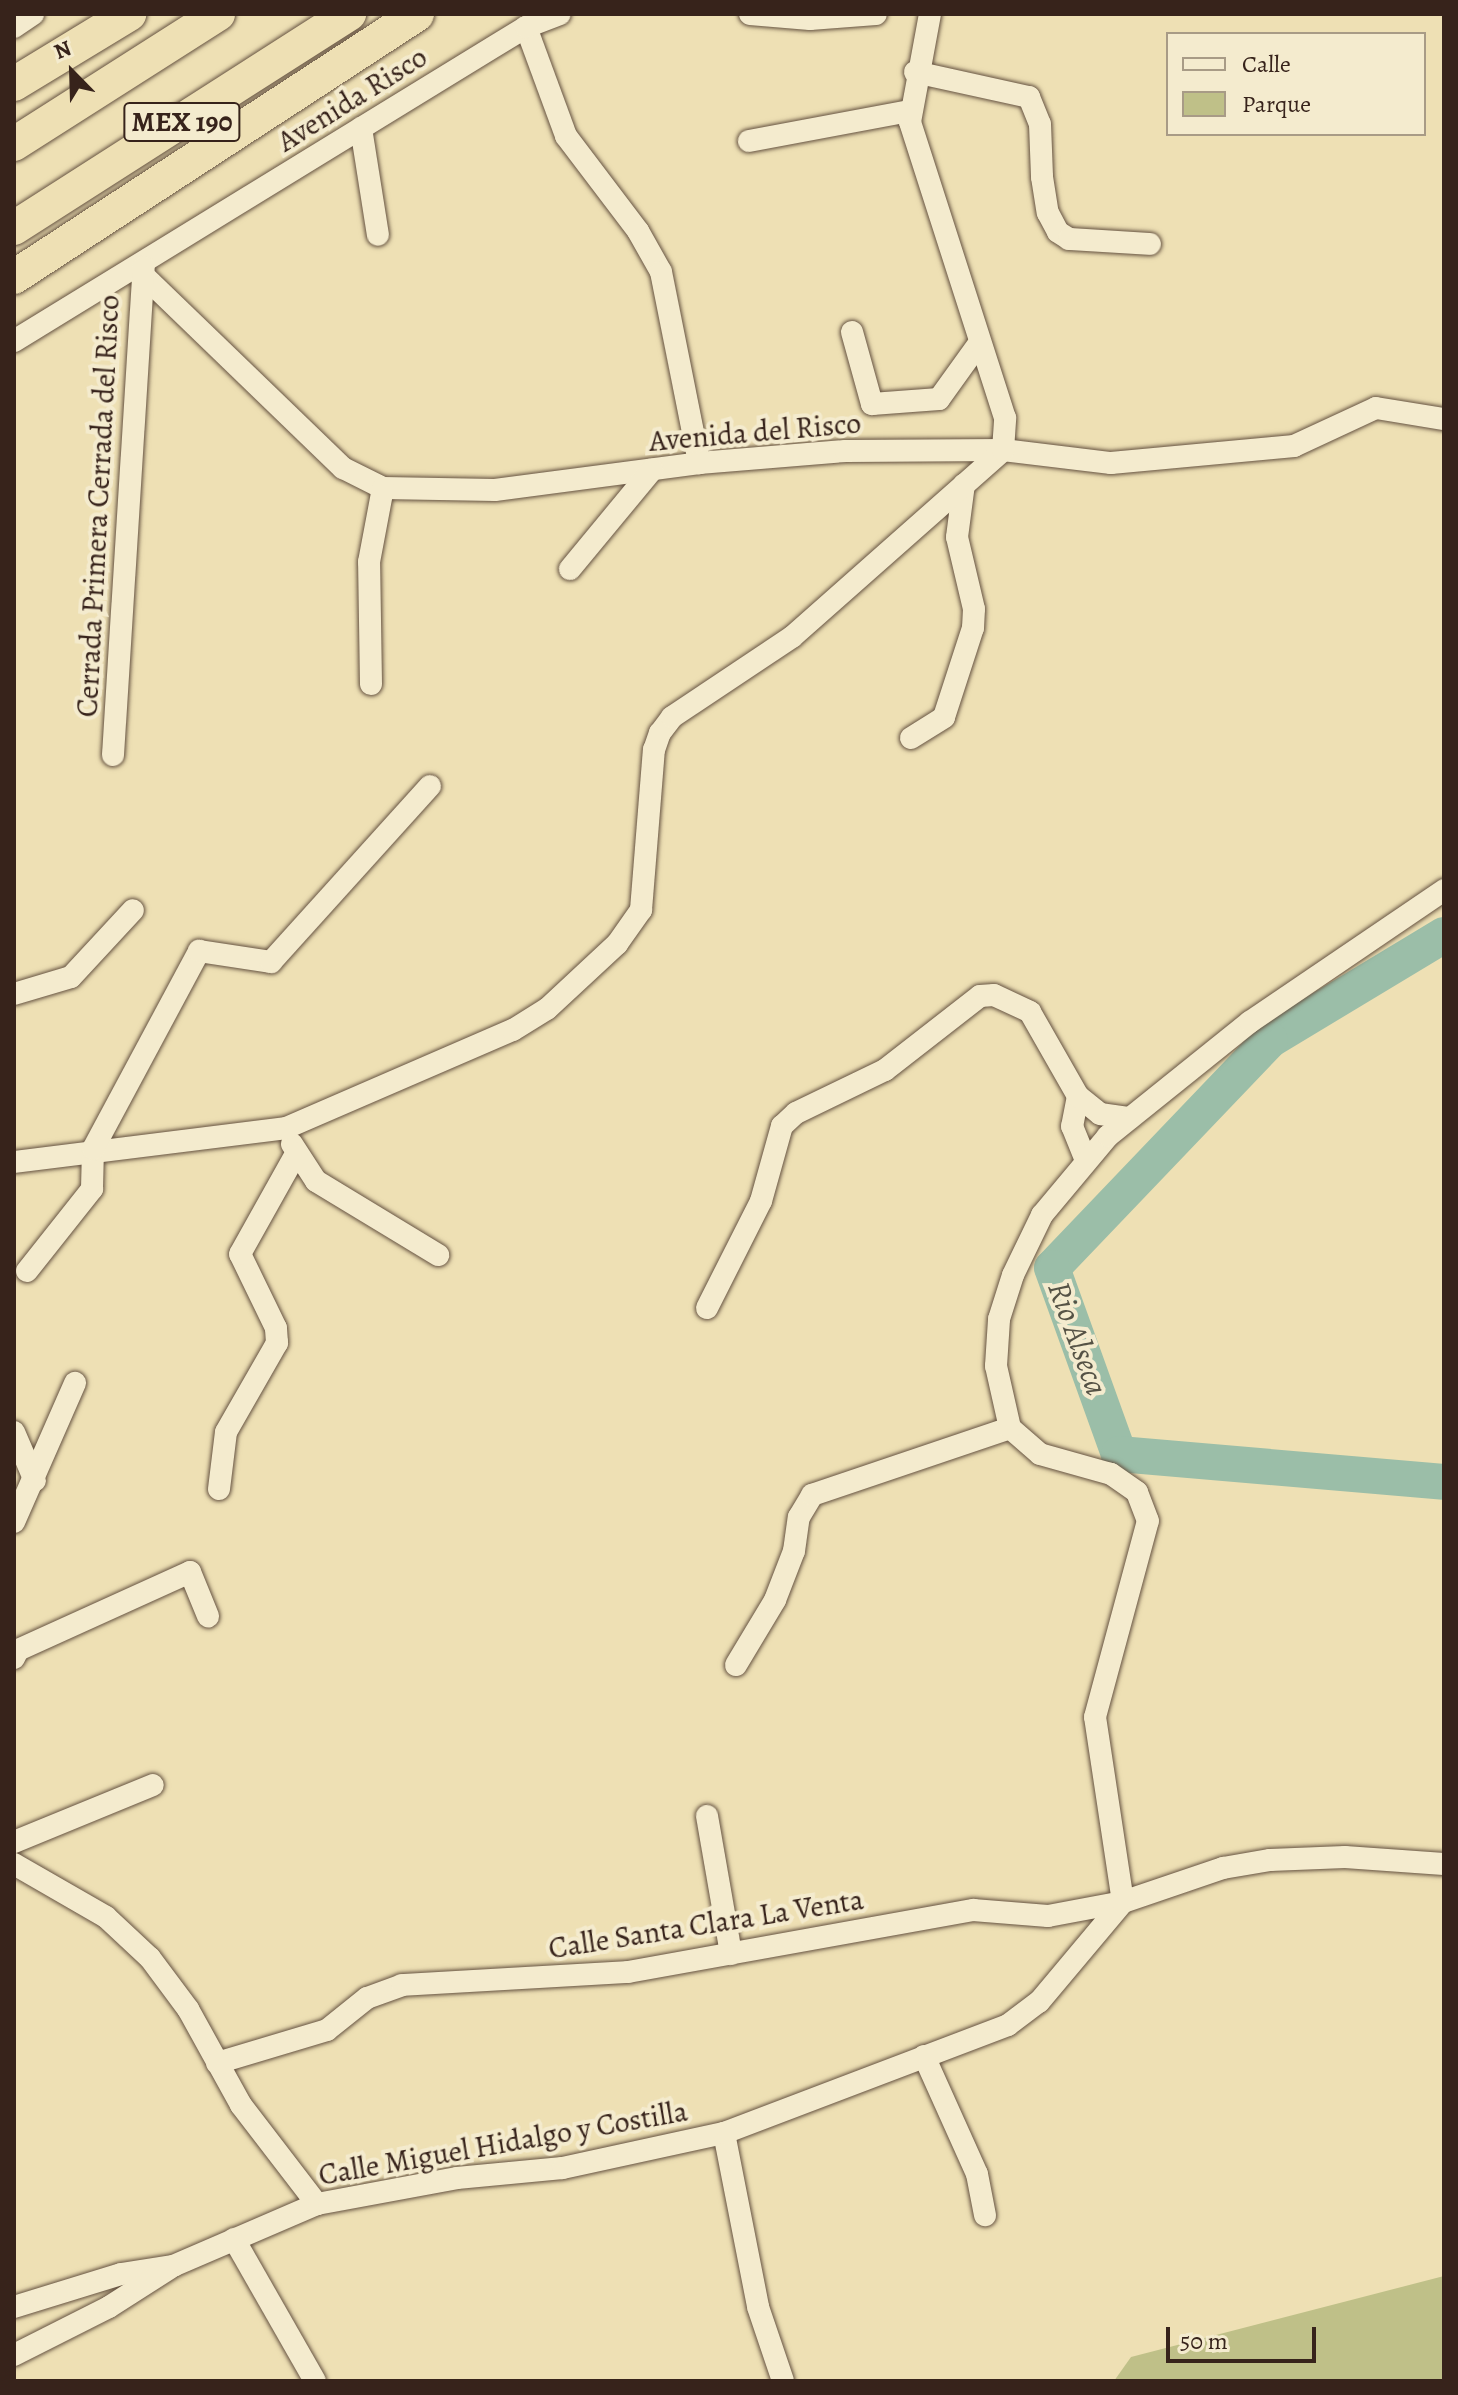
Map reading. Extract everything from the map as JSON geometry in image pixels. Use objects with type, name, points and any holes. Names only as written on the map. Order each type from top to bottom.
[{"type":"highway","points":[[14,84],[129,14]]},
{"type":"highway","name":"MEX 190","points":[[14,144],[218,14]]},
{"type":"highway","name":"MEX 190","points":[[14,228],[349,14]]},
{"type":"highway","points":[[14,277],[417,14]]},
{"type":"street","points":[[14,27],[33,14]]},
{"type":"street","name":"Avenida Risco","points":[[14,341],[144,268],[361,128],[526,27],[560,14]]},
{"type":"street","points":[[750,14],[810,19],[876,14]]},
{"type":"street","points":[[14,1162],[93,1149],[286,1128],[513,1030],[578,981],[617,944],[641,910],[654,750],[660,733],[672,717],[792,637],[1003,450],[1005,418],[914,145],[909,111],[930,14]]},
{"type":"street","points":[[526,27],[566,136],[638,231],[661,272],[699,463]]},
{"type":"street","points":[[915,72],[1029,97],[1040,124],[1044,188],[1058,232],[1069,239],[1150,244]]},
{"type":"street","points":[[749,141],[909,111]]},
{"type":"street","points":[[361,128],[378,235]]},
{"type":"street","name":"Avenida del Risco","points":[[144,268],[343,468],[383,488],[495,490],[699,463],[846,451],[1003,450],[1111,463],[1294,446],[1376,408],[1444,419]]},
{"type":"street","name":"Cerrada Primera Cerrada del Risco","points":[[113,755],[144,268]]},
{"type":"street","points":[[852,332],[872,404],[939,399],[980,342]]},
{"type":"street","points":[[570,569],[652,470]]},
{"type":"street","points":[[911,738],[944,717],[973,628],[974,609],[957,537],[964,484]]},
{"type":"street","points":[[371,684],[369,562],[383,488]]},
{"type":"street","points":[[27,1271],[92,1189],[93,1149],[199,951],[271,962],[430,786]]},
{"type":"street","points":[[1444,890],[1250,1022],[1130,1118],[1085,1159],[1026,1244],[999,1319],[996,1366],[1010,1428],[1040,1454],[1111,1474],[1137,1492],[1148,1521],[1095,1717],[1123,1902],[1223,1868],[1270,1860],[1345,1857],[1444,1864]]},
{"type":"street","points":[[14,994],[71,977],[133,910]]},
{"type":"street","points":[[707,1308],[761,1201],[782,1126],[796,1113],[885,1070],[963,1004],[994,995],[1030,1012],[1078,1096],[1100,1114],[1130,1118]]},
{"type":"street","points":[[1078,1096],[1072,1126],[1085,1159]]},
{"type":"street","points":[[286,1128],[296,1154],[316,1181],[438,1255]]},
{"type":"street","points":[[219,1489],[226,1432],[277,1343],[276,1328],[240,1254],[296,1154]]},
{"type":"street","points":[[14,1522],[35,1481],[75,1383]]},
{"type":"street","points":[[736,1665],[775,1600],[794,1551],[799,1517],[812,1495],[1010,1428]]},
{"type":"street","points":[[14,1432],[35,1481]]},
{"type":"street","points":[[15,1651],[190,1572],[208,1616]]},
{"type":"street","points":[[14,1842],[153,1785]]},
{"type":"street","points":[[707,1816],[731,1954]]},
{"type":"street","points":[[14,1864],[106,1917],[150,1958],[188,2009],[241,2105],[317,2204]]},
{"type":"street","name":"Calle Santa Clara La Venta","points":[[217,2063],[327,2030],[367,1998],[402,1985],[628,1972],[973,1910],[1048,1916],[1123,1902]]},
{"type":"street","name":"Calle Miguel Hidalgo y Costilla","points":[[14,2307],[121,2274],[173,2266],[317,2204],[457,2178],[563,2168],[724,2133],[1023,2017],[1123,1902]]},
{"type":"street","points":[[924,2056],[977,2174],[985,2215]]},
{"type":"street","points":[[724,2133],[758,2307],[783,2381]]},
{"type":"street","points":[[234,2239],[315,2381]]},
{"type":"street","points":[[14,2355],[144,2287],[173,2266]]},
{"type":"green space","points":[[1444,2276],[1444,2381],[1114,2381],[1131,2357]]},
{"type":"waterway","name":"Rio Alseca","points":[[1444,935],[1270,1040],[1052,1268],[1119,1454],[1444,1482]]}]
